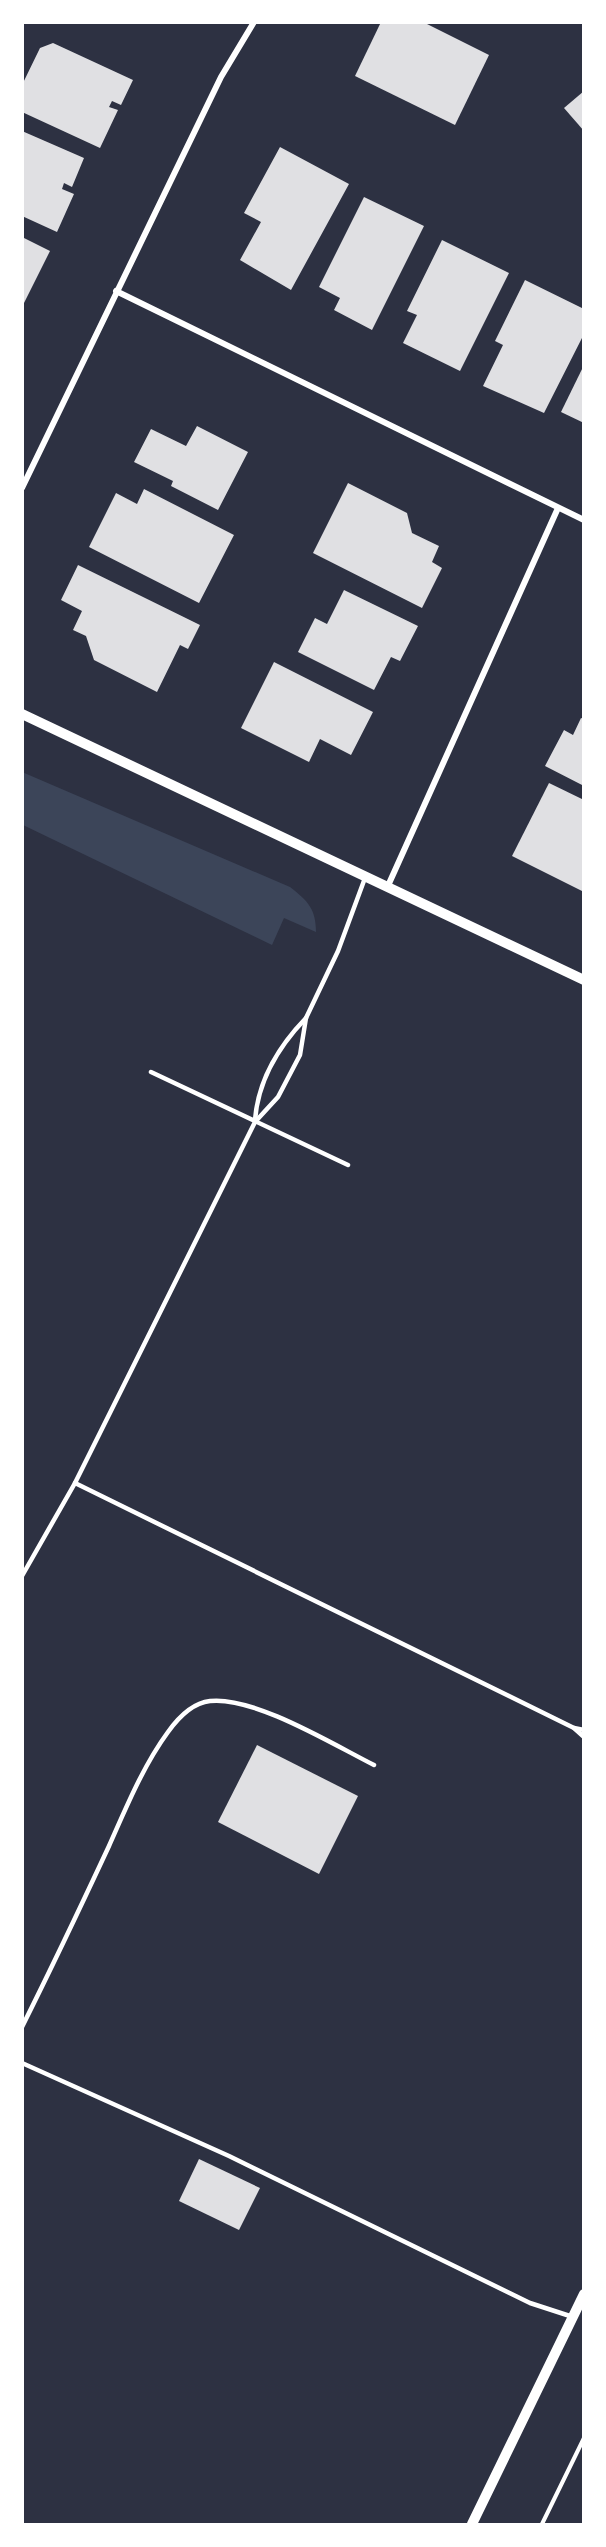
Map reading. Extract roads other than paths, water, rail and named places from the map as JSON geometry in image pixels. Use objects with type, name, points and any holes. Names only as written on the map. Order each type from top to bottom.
[{"type":"street","points":[[22,488],[221,77],[254,22]]},
{"type":"street","points":[[116,291],[584,520]]},
{"type":"street","points":[[387,888],[558,508]]},
{"type":"street","points":[[22,714],[364,878],[584,980]]},
{"type":"street","points":[[472,2524],[584,2295]]},
{"type":"lane","points":[[22,1575],[75,1483],[255,1122],[278,1097],[300,1055],[306,1018],[338,951],[364,878]]},
{"type":"lane","points":[[255,1122],[257,1095],[287,1038],[306,1018]]},
{"type":"lane","points":[[151,1072],[348,1165]]},
{"type":"lane","points":[[75,1483],[574,1728],[584,1730]]},
{"type":"lane","points":[[22,2026],[128,1803],[167,1733],[184,1714],[198,1704],[212,1701],[237,1703],[261,1710],[374,1765]]},
{"type":"lane","points":[[574,1728],[584,1737]]},
{"type":"lane","points":[[22,2063],[229,2156],[530,2303],[573,2316]]}]
